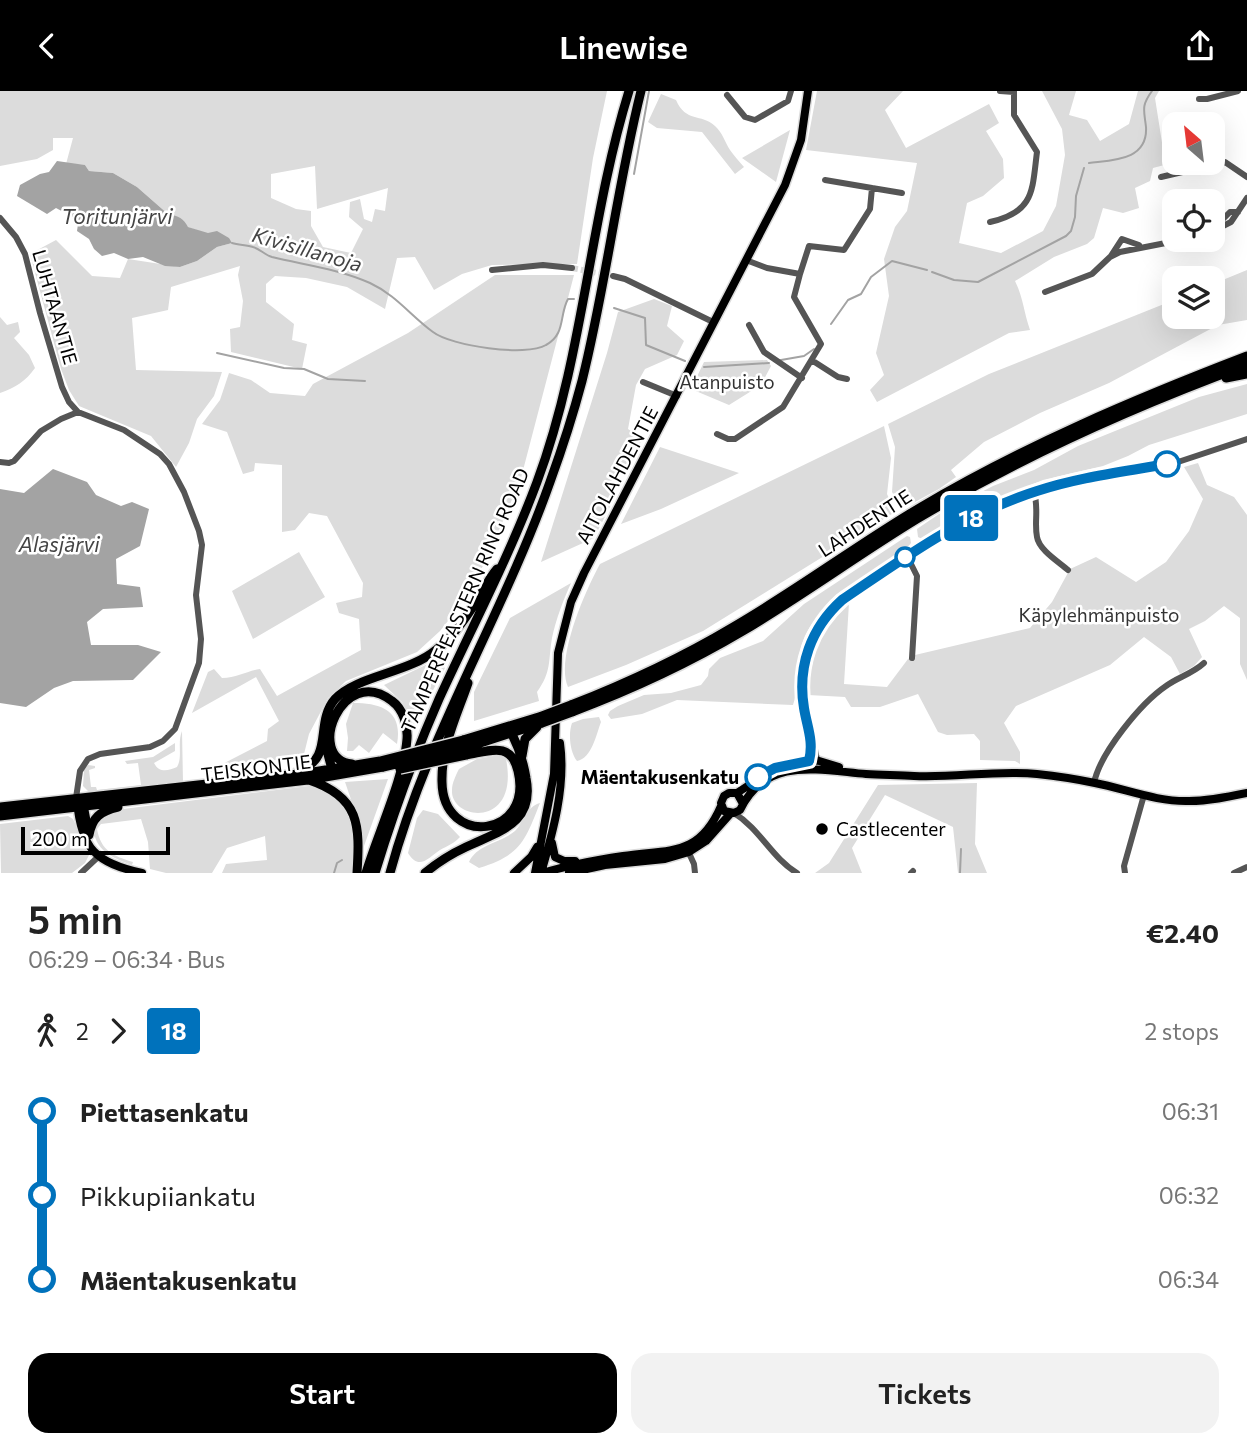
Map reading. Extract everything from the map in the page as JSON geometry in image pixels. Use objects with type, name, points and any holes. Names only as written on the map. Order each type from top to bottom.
[{"type":"highway","name":"TAMPERE EASTERN RING ROAD","points":[[375,873],[419,746],[504,563],[537,482],[558,419],[580,325],[614,146],[629,91]]},
{"type":"highway","name":"TAMPERE EASTERN RING ROAD","points":[[390,873],[446,717],[536,521],[575,408],[641,91]]},
{"type":"highway","name":"LAHDENTIE","points":[[571,709],[657,669],[723,633],[921,507],[1003,462],[1085,422],[1247,356]]},
{"type":"highway","name":"LAHDENTIE","points":[[508,732],[647,681],[723,643],[899,530],[984,481],[1076,435],[1247,365]]},
{"type":"highway","points":[[1167,397],[1247,374]]},
{"type":"highway","points":[[284,774],[307,767],[317,760],[321,752],[326,715],[339,695],[367,681],[406,667],[436,651],[457,629],[492,574],[504,563]]},
{"type":"highway","points":[[480,645],[448,740],[443,763],[444,797],[456,817],[469,825],[481,827],[496,825],[510,815],[516,808],[521,787],[518,759],[525,739],[542,719]]},
{"type":"highway","points":[[364,764],[348,764],[337,758],[331,743],[330,729],[334,714],[344,701],[360,694],[378,694],[400,708],[406,724],[407,738],[400,769],[366,873]]},
{"type":"highway","points":[[425,873],[446,857],[493,836],[517,819],[528,798],[527,781],[508,732]]},
{"type":"highway","name":"TEISKONTIE","points":[[0,816],[80,802],[284,774],[355,772],[465,748],[508,732]]},
{"type":"highway","points":[[323,734],[333,773]]},
{"type":"highway","points":[[465,748],[502,750],[518,759]]},
{"type":"highway","name":"TEISKONTIE","points":[[0,807],[139,800],[308,780],[364,764],[383,767]]},
{"type":"highway","points":[[308,780],[333,789],[341,795],[351,811],[358,845],[357,873]]},
{"type":"highway","points":[[89,835],[94,820],[100,813],[139,800]]},
{"type":"main road","name":"AITOLAHDENTIE","points":[[535,873],[562,776],[557,730],[557,660],[571,602],[792,169],[801,140],[808,91]]},
{"type":"main road","points":[[542,873],[687,849],[706,841],[768,778],[813,764]]},
{"type":"main road","points":[[687,849],[706,832],[726,794],[737,793],[767,772],[813,764],[848,771],[920,776],[1020,773],[1094,783],[1144,796],[1188,801],[1216,800],[1247,793]]},
{"type":"main road","points":[[737,793],[737,809]]},
{"type":"main road","points":[[80,802],[95,854]]},
{"type":"main road","points":[[80,802],[82,830],[95,854],[112,865],[142,873]]},
{"type":"main road","points":[[721,806],[724,811],[737,809]]},
{"type":"main road","name":"AITOLAHDENTIE","points":[[542,873],[548,829]]},
{"type":"main road","points":[[548,829],[555,857],[568,862],[598,863]]},
{"type":"main road","points":[[514,873],[535,852],[548,829]]},
{"type":"main road","points":[[569,873],[598,863]]},
{"type":"main road","points":[[578,873],[598,863]]},
{"type":"street","points":[[727,95],[745,117],[755,120],[788,101],[791,91]]},
{"type":"street","points":[[990,222],[1001,220],[1026,205],[1031,195],[1037,152],[1014,115],[1014,91],[1000,91]]},
{"type":"street","points":[[1199,99],[1238,91]]},
{"type":"street","points":[[1161,177],[1225,162],[1247,177]]},
{"type":"street","points":[[825,180],[902,193]]},
{"type":"street","points":[[717,434],[735,439],[783,407],[813,361],[821,344],[794,297],[809,246],[844,250],[848,247],[870,209],[872,188]]},
{"type":"street","points":[[1225,217],[1230,212],[1238,212],[1247,198]]},
{"type":"street","name":"LUHTAANTIE","points":[[0,218],[16,237],[25,254],[62,387],[76,410]]},
{"type":"street","points":[[1110,257],[1121,240],[1140,246]]},
{"type":"street","points":[[1045,292],[1092,274],[1120,251],[1140,246],[1162,245]]},
{"type":"street","points":[[746,260],[767,268],[800,274]]},
{"type":"street","points":[[492,270],[543,265],[572,268]]},
{"type":"street","points":[[613,276],[625,279],[713,322]]},
{"type":"street","points":[[749,325],[764,352],[802,378]]},
{"type":"street","points":[[813,361],[838,377],[847,379]]},
{"type":"street","points":[[643,382],[677,395]]},
{"type":"street","points":[[0,463],[14,461],[41,431],[76,410],[143,440],[160,454],[169,464],[200,531],[202,549],[196,595],[201,639],[199,663],[175,729],[169,737],[150,747],[100,754],[88,759],[81,768],[78,782],[80,802]]},
{"type":"street","points":[[813,764],[802,677],[816,631],[842,600],[967,520],[1034,491],[1091,476],[1178,462],[1247,439]]},
{"type":"street","points":[[1034,491],[1038,507],[1037,537],[1040,545],[1069,570]]},
{"type":"street","points":[[907,556],[917,576],[912,658]]},
{"type":"street","points":[[1094,783],[1098,769],[1132,719],[1168,684],[1195,671],[1204,663]]},
{"type":"street","points":[[1125,873],[1124,866],[1144,796]]},
{"type":"street","points":[[737,809],[784,864],[797,873]]},
{"type":"street","points":[[687,849],[695,873]]},
{"type":"street","points":[[80,873],[95,854]]},
{"type":"street","points":[[1234,873],[1247,867]]},
{"type":"green space","points":[[0,91],[607,91],[593,158],[577,264],[492,265],[462,274],[434,290],[415,257],[397,258],[385,309],[347,287],[306,278],[275,276],[266,284],[266,302],[294,324],[292,340],[307,344],[302,369],[231,352],[230,329],[240,327],[243,301],[238,275],[240,266],[171,287],[168,310],[132,318],[136,370],[222,372],[214,396],[197,419],[189,443],[176,467],[151,436],[79,406],[61,369],[30,254],[56,240],[92,276],[120,278],[128,259],[180,267],[197,261],[217,247],[232,243],[188,227],[169,215],[137,187],[113,173],[89,171],[85,165],[66,164],[73,138],[53,138],[53,150],[37,159],[0,166]],"holes":[[[315,166],[317,209],[388,188],[385,211],[375,209],[372,222],[364,219],[360,199],[350,202],[349,217],[363,229],[351,253],[323,247],[311,226],[311,211],[296,209],[271,198],[271,174]]]},
{"type":"green space","points":[[817,91],[903,91],[885,110],[906,148],[989,104],[999,123],[986,131],[1003,159],[1004,178],[983,196],[967,203],[959,243],[1001,253],[1043,231],[1056,206],[1065,155],[1062,129],[1042,91],[1076,91],[1069,115],[1087,120],[1100,141],[1129,124],[1138,91],[1159,91],[1155,98],[1162,143],[1162,166],[1153,168],[1150,181],[1135,188],[1139,208],[1123,213],[1103,208],[1094,238],[1087,244],[1054,257],[1015,281],[1030,330],[1009,333],[877,402],[870,390],[884,375],[876,353],[889,296],[884,259],[895,227],[907,211],[917,163],[806,150]]},
{"type":"green space","points":[[661,94],[676,100],[689,115],[715,126],[744,167],[735,174],[702,132],[657,128],[648,122]]},
{"type":"green space","points":[[790,130],[776,182],[742,158]]},
{"type":"green space","points":[[1247,270],[1247,320],[1225,324],[1225,279]]},
{"type":"green space","points":[[495,275],[574,275],[521,478],[487,559],[459,607],[440,631],[417,652],[346,681],[328,698],[309,734],[304,754],[217,772],[209,771],[267,741],[268,729],[279,721],[256,677],[192,713],[208,672],[214,669],[222,678],[227,678],[260,669],[277,696],[361,650],[359,619],[339,613],[336,603],[362,597],[363,583],[327,516],[309,513],[295,530],[282,532],[282,465],[255,463],[254,471],[243,474],[227,432],[202,424],[220,400],[229,373],[251,380],[270,393],[305,396],[313,384],[408,333]]},
{"type":"green space","points":[[654,299],[672,306],[667,326],[684,341],[677,355],[645,369],[636,385],[628,429],[643,439],[615,482],[615,497],[594,538],[541,562],[618,312]]},
{"type":"green space","points":[[1162,305],[1162,329],[1210,329],[1109,383],[1040,413],[984,442],[951,470],[956,477],[902,509],[892,492],[895,447],[888,424],[989,374]]},
{"type":"green space","points":[[0,317],[7,325],[18,322],[20,332],[14,338],[29,355],[35,368],[20,384],[0,393]]},
{"type":"green space","name":"Atanpuisto","points":[[767,360],[771,366],[761,385],[729,405],[691,389],[704,362]]},
{"type":"green space","points":[[1247,384],[1247,414],[1149,445],[1103,466],[1043,480],[976,507],[922,539],[918,537],[917,529],[939,514],[993,486],[1034,470],[1078,446],[1199,397]]},
{"type":"green space","points":[[884,426],[891,458],[887,494],[895,512],[703,631],[568,687],[565,675],[569,642],[580,607],[600,564]]},
{"type":"green space","points":[[660,447],[739,473],[661,509],[621,524]]},
{"type":"green space","name":"Käpylehmänpuisto","points":[[1198,463],[1207,485],[1234,497],[1247,515],[1247,680],[1240,664],[1240,618],[1224,606],[1205,621],[1189,629],[1202,657],[1194,666],[1180,674],[1171,657],[1144,637],[1110,665],[1016,706],[1004,723],[1020,752],[1020,764],[1015,761],[980,760],[980,741],[974,734],[947,735],[938,732],[918,694],[880,707],[851,707],[845,697],[808,695],[811,668],[818,644],[830,622],[849,603],[844,684],[887,687],[908,659],[915,655],[1030,628],[1052,602],[1070,569],[1096,557],[1136,582],[1166,562],[1189,531],[1203,499],[1184,467]]},
{"type":"green space","points":[[907,536],[910,537],[911,543],[899,557],[838,598],[812,623],[801,649],[793,705],[677,700],[642,714],[611,719],[608,715],[618,706],[644,695],[671,693],[701,685],[708,676],[709,669],[720,658],[763,641],[804,604]]},
{"type":"green space","points":[[299,552],[325,597],[253,639],[232,591]]},
{"type":"green space","points":[[571,583],[552,638],[547,672],[537,692],[539,701],[474,721],[474,692],[510,618]]},
{"type":"green space","points":[[438,659],[445,668],[414,725],[402,702],[384,685]]},
{"type":"green space","points":[[353,703],[373,705],[388,711],[397,724],[397,744],[383,733],[369,753],[359,745],[353,751],[347,751],[346,724]]},
{"type":"green space","points":[[599,717],[601,722],[593,745],[582,759],[577,761],[570,743],[572,723]]},
{"type":"green space","points":[[182,731],[183,782],[95,793],[90,793],[83,786],[84,770],[88,765],[95,766],[89,770],[91,787],[96,787],[97,790],[141,785],[138,763],[127,764],[125,761],[153,757],[175,743],[175,751],[154,763],[164,770],[177,767]]},
{"type":"green space","points":[[500,755],[506,759],[508,782],[503,798],[495,808],[484,812],[472,812],[462,808],[454,800],[452,790],[459,769],[477,759]]},
{"type":"green space","points":[[388,779],[364,846],[361,847],[356,814],[345,782]]},
{"type":"green space","points":[[977,783],[975,844],[987,873],[958,873],[953,827],[885,795],[852,848],[862,873],[815,873],[829,863],[878,785]]},
{"type":"green space","points":[[309,786],[324,789],[344,805],[353,831],[354,873],[222,873],[226,864],[267,860],[265,836],[227,848],[212,873],[166,873],[150,869],[148,842],[141,819],[101,824],[97,829],[105,848],[114,855],[133,862],[132,865],[104,851],[94,832],[94,823],[115,810]]},
{"type":"green space","points":[[540,803],[525,837],[513,852],[479,868],[469,862],[483,847],[515,831],[528,811]]},
{"type":"green space","points":[[423,810],[438,814],[460,837],[420,862],[408,853],[417,818]]},
{"type":"green space","points":[[68,816],[73,819],[89,855],[85,863],[72,873],[1,873],[0,824]]},
{"type":"water","name":"Toritunjärvi","points":[[57,161],[85,165],[89,171],[113,173],[137,187],[169,215],[180,218],[188,227],[208,233],[217,231],[232,243],[217,247],[197,261],[180,267],[165,266],[143,257],[128,259],[114,253],[102,256],[94,249],[89,239],[77,231],[78,224],[71,216],[56,208],[47,214],[17,196],[20,185],[49,172]]},
{"type":"water","name":"Alasjärvi","points":[[53,469],[87,482],[96,495],[121,506],[132,502],[149,509],[140,546],[116,559],[117,584],[140,587],[143,607],[103,609],[87,622],[91,645],[138,645],[161,652],[133,680],[73,681],[54,688],[26,707],[0,703],[0,489],[24,493]]},
{"type":"waterway","points":[[634,174],[649,91]]},
{"type":"waterway","points":[[1089,163],[1127,157],[1141,147],[1145,138],[1145,105],[1152,91]]},
{"type":"waterway","points":[[932,272],[954,280],[978,282],[1066,236],[1071,231],[1075,217],[1076,196],[1084,168]]},
{"type":"waterway","name":"Kivisillanoja","points":[[232,243],[253,247],[272,257],[358,278],[379,288],[442,337],[489,348],[522,350],[546,345],[557,335],[568,299],[574,299]]},
{"type":"waterway","points":[[831,324],[848,300],[861,294],[871,277],[892,261],[927,270]]},
{"type":"waterway","name":"Kivisillanoja","points":[[614,308],[645,318],[646,345],[685,361]]},
{"type":"waterway","points":[[781,360],[804,356],[814,349]]},
{"type":"waterway","points":[[217,353],[284,368],[304,369],[328,379],[365,381]]},
{"type":"waterway","points":[[704,367],[769,363]]},
{"type":"waterway","points":[[960,873],[961,849]]},
{"type":"waterway","points":[[334,873],[337,863],[342,860]]},
{"type":"tunnel","points":[[572,268],[608,275]]},
{"type":"bus line","name":"18","points":[[758,777],[775,768],[809,761],[811,736],[803,698],[803,668],[816,631],[842,600],[938,536],[1014,499],[1091,476],[1167,464]]},
{"type":"place","name":"Mäentakusenkatu","points":[[758,777]]},
{"type":"place","name":"Castlecenter","points":[[822,829]]}]
